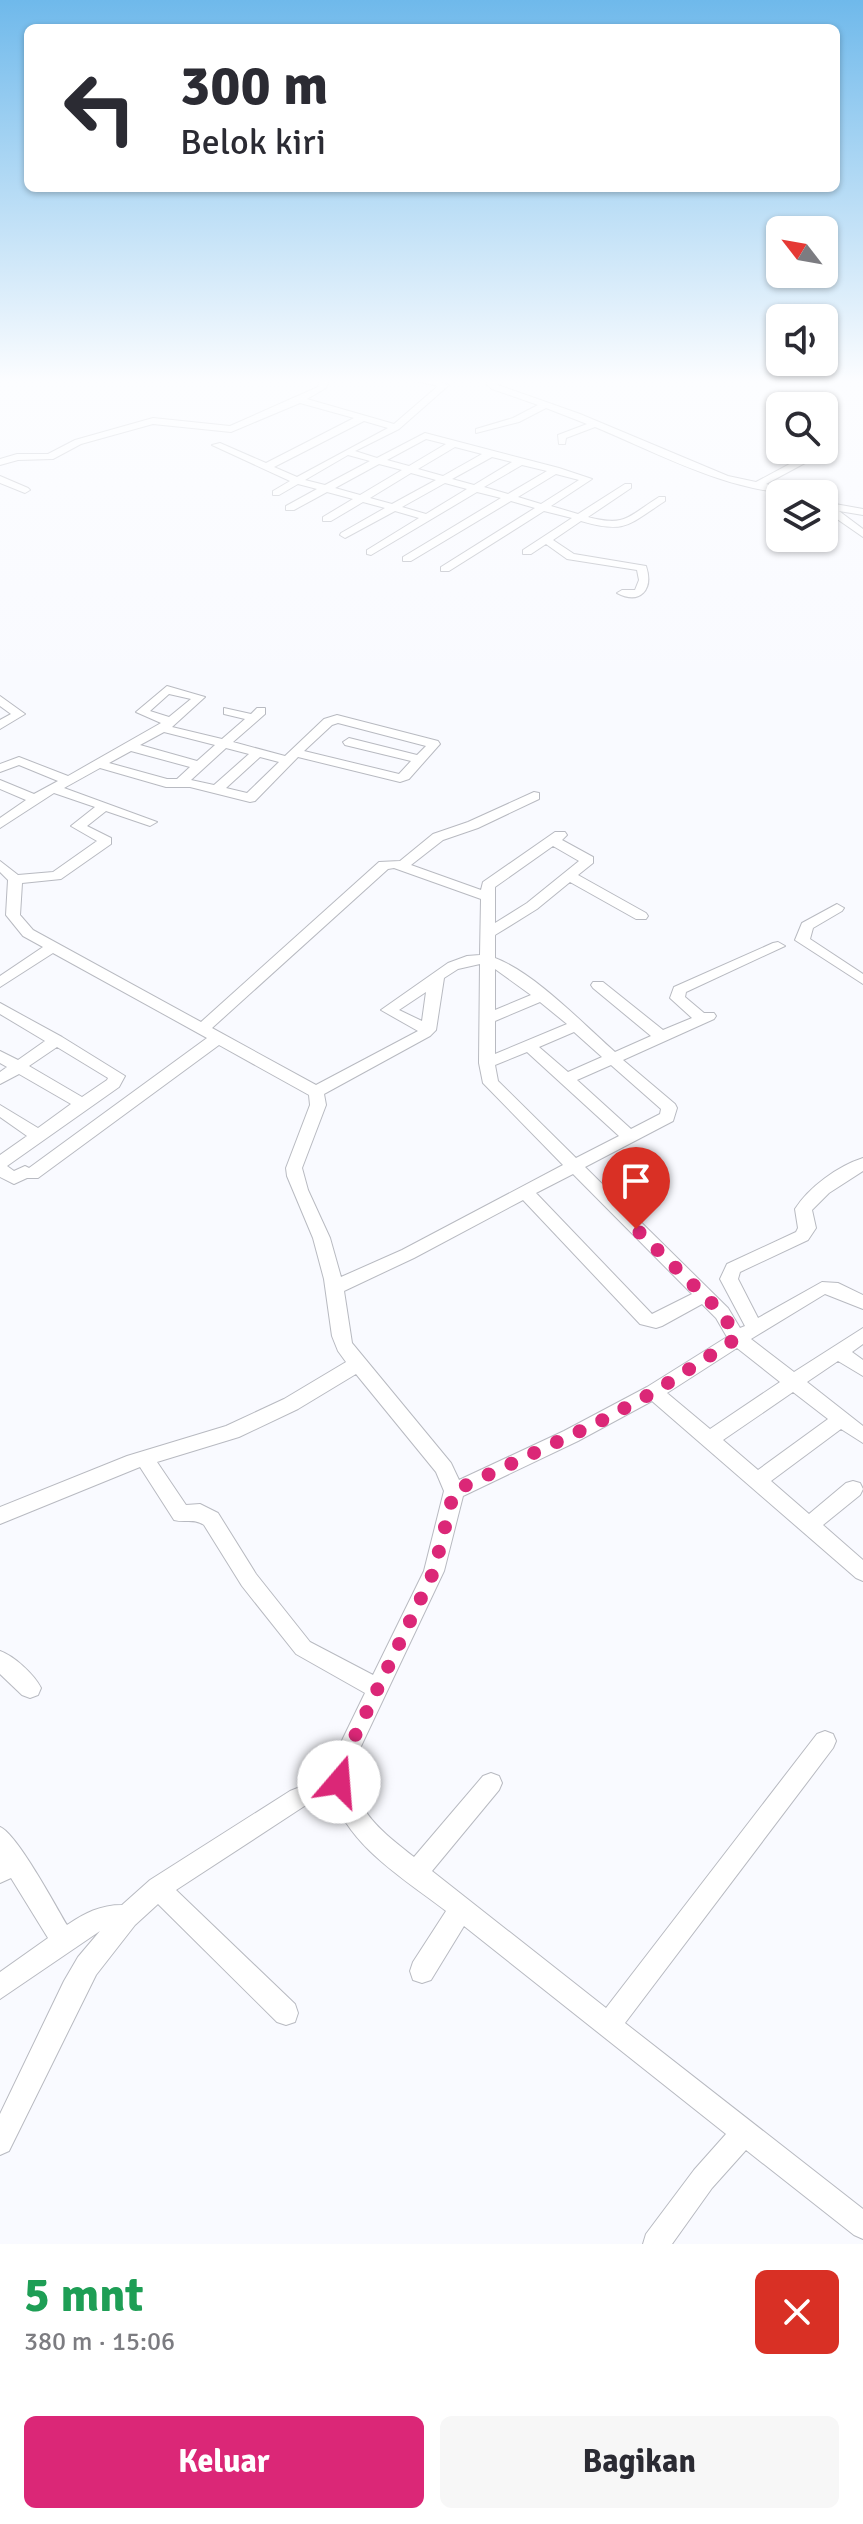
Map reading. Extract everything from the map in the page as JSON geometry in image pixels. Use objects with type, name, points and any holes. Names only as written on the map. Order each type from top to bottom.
[{"type":"street","points":[[11,484],[25,490]]},
{"type":"street","points":[[276,493],[293,484]]},
{"type":"street","points":[[307,484],[427,517]]},
{"type":"street","points":[[290,508],[335,484]]},
{"type":"street","points":[[327,519],[387,484]]},
{"type":"street","points":[[345,535],[436,484]]},
{"type":"street","points":[[460,484],[619,526],[662,499]]},
{"type":"street","points":[[371,552],[482,484]]},
{"type":"street","points":[[407,559],[533,484]]},
{"type":"street","points":[[445,569],[583,484]]},
{"type":"street","points":[[746,484],[766,488]]},
{"type":"street","points":[[755,486],[759,484]]},
{"type":"street","points":[[527,552],[628,486]]},
{"type":"street","points":[[838,508],[863,512]]},
{"type":"street","points":[[838,515],[863,534]]},
{"type":"street","points":[[547,540],[571,557],[642,568],[644,580],[639,593],[622,593]]},
{"type":"street","points":[[0,700],[19,714],[0,725]]},
{"type":"street","points":[[181,782],[258,714],[228,711]]},
{"type":"street","points":[[2,821],[35,799],[97,763],[166,725],[257,753],[292,757],[330,761],[400,778],[434,746],[432,742],[365,726],[360,722],[333,719],[292,757],[250,798],[181,782],[166,783],[97,763]]},
{"type":"street","points":[[330,761],[365,726]]},
{"type":"street","points":[[349,742],[421,760]]},
{"type":"street","points":[[128,746],[199,766]]},
{"type":"street","points":[[216,790],[257,753]]},
{"type":"street","points":[[0,768],[19,761],[68,780]]},
{"type":"street","points":[[0,784],[35,799]]},
{"type":"street","points":[[54,789],[150,822]]},
{"type":"street","points":[[401,867],[411,855],[438,837],[473,825],[534,796]]},
{"type":"street","points":[[105,806],[78,826],[106,841],[56,876],[8,872],[13,915],[28,933],[316,1092]]},
{"type":"street","points":[[488,933],[532,906],[588,859],[556,838],[490,882],[488,897],[487,1063],[491,1083],[722,1313],[737,1338],[863,1436]]},
{"type":"street","points":[[0,1169],[14,1178],[25,1172],[32,1175],[211,1032],[373,874],[387,864],[488,897]]},
{"type":"street","points":[[569,876],[641,916]]},
{"type":"street","points":[[837,908],[807,926],[802,940],[863,980]]},
{"type":"street","points":[[566,1079],[706,1018],[677,998],[679,990],[778,946]]},
{"type":"street","points":[[0,983],[52,947]]},
{"type":"street","points":[[333,1288],[408,1254],[667,1117],[669,1108],[542,996],[509,969],[488,960],[462,961],[388,1010],[428,1030]]},
{"type":"street","points":[[316,1092],[402,1048],[428,1030],[434,980]]},
{"type":"street","points":[[598,985],[662,1037]]},
{"type":"street","points":[[487,1019],[542,996]]},
{"type":"street","points":[[0,1008],[117,1076],[113,1083],[0,1163]]},
{"type":"street","points":[[487,1063],[576,1026]]},
{"type":"street","points":[[0,1079],[57,1040]]},
{"type":"street","points":[[529,1046],[629,1136]]},
{"type":"street","points":[[0,1056],[82,1104]]},
{"type":"street","points":[[316,1092],[318,1105],[294,1168],[294,1179],[318,1227],[344,1346],[444,1468],[454,1491],[434,1571],[343,1761],[339,1782],[348,1807],[360,1822],[461,1909],[863,2226]]},
{"type":"street","points":[[0,1110],[39,1136]]},
{"type":"street","points":[[755,1328],[729,1279],[733,1268],[802,1236],[807,1228],[803,1209],[810,1200],[820,1190],[863,1164]]},
{"type":"street","points":[[525,1192],[646,1319],[656,1321],[704,1295]]},
{"type":"street","points":[[454,1491],[571,1436],[654,1392],[822,1288],[832,1288],[863,1303]]},
{"type":"street","points":[[709,1440],[863,1335]]},
{"type":"street","points":[[839,1352],[863,1369]]},
{"type":"street","points":[[0,1516],[90,1477],[232,1432],[291,1404],[359,1363]]},
{"type":"street","points":[[654,1392],[863,1572]]},
{"type":"street","points":[[757,1481],[840,1420]]},
{"type":"street","points":[[144,1458],[181,1514],[200,1512],[211,1519],[249,1580],[303,1648],[378,1689]]},
{"type":"street","points":[[808,1526],[860,1490]]},
{"type":"street","points":[[0,1660],[30,1688]]},
{"type":"street","points":[[608,2025],[825,1741]]},
{"type":"street","points":[[0,2142],[73,1990],[87,1966],[127,1917],[158,1888],[298,1798],[339,1782]]},
{"type":"street","points":[[416,1872],[491,1783]]},
{"type":"street","points":[[0,1838],[8,1866],[63,1940]]},
{"type":"street","points":[[158,1888],[286,2013]]},
{"type":"street","points":[[422,1971],[461,1909]]},
{"type":"street","points":[[0,1987],[63,1940],[99,1918],[127,1917]]},
{"type":"street","points":[[656,2244],[703,2179],[745,2132]]},
{"type":"route","points":[[339,1782],[343,1761],[434,1571],[454,1491],[599,1422],[654,1392],[737,1338],[722,1313],[636,1229]]}]
